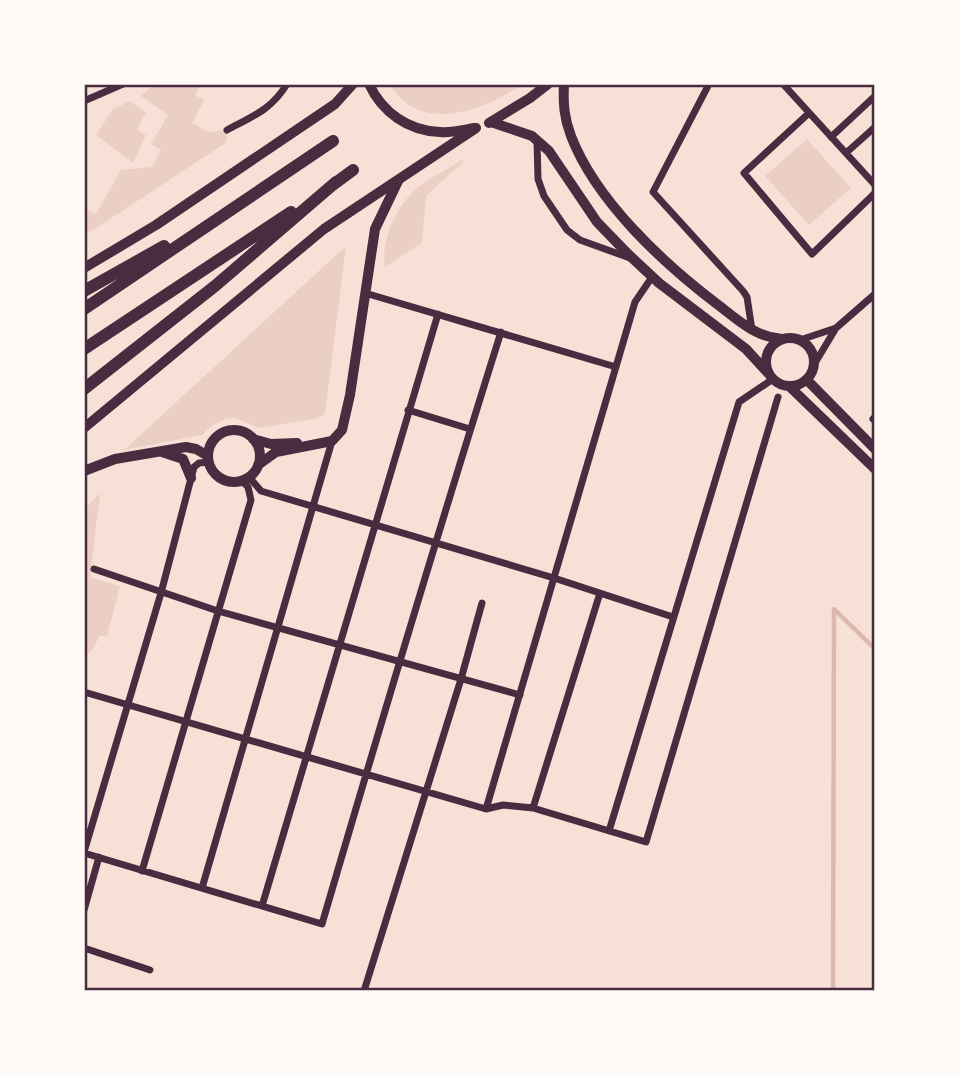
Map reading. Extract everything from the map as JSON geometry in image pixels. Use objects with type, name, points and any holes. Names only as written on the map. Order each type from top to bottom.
[{"type":"highway","points":[[84,309],[333,142]]},
{"type":"highway","points":[[84,389],[215,286],[353,170]]},
{"type":"highway","points":[[84,349],[336,183]]},
{"type":"highway","points":[[84,291],[235,207]]},
{"type":"main road","points":[[84,268],[156,225],[335,104],[353,84]]},
{"type":"main road","points":[[369,84],[389,113],[411,125],[441,133],[476,128]]},
{"type":"main road","points":[[84,428],[324,229],[476,128],[491,122],[548,84]]},
{"type":"main road","points":[[564,84],[563,110],[572,138],[589,171],[614,207],[656,254],[752,331],[769,338],[800,340],[811,349],[815,363],[807,380],[790,387]]},
{"type":"main road","points":[[491,122],[537,140],[549,151],[597,222],[634,260],[652,277],[746,349],[771,377],[790,387],[875,469]]},
{"type":"main road","points":[[771,377],[766,362],[767,355],[775,343],[782,339]]},
{"type":"main road","points":[[807,380],[875,449]]},
{"type":"street","points":[[84,101],[122,84]]},
{"type":"street","points":[[228,130],[276,101],[287,84]]},
{"type":"street","points":[[709,84],[653,192],[743,291],[747,297],[752,331]]},
{"type":"street","points":[[788,86],[875,185]]},
{"type":"street","points":[[831,137],[875,96]]},
{"type":"street","points":[[809,113],[744,173],[812,254],[875,193]]},
{"type":"street","points":[[846,153],[875,127]]},
{"type":"street","points":[[537,140],[538,179],[544,196],[567,230],[580,240],[634,260]]},
{"type":"street","points":[[202,888],[332,441],[342,430],[345,420],[375,229],[398,181]]},
{"type":"street","points":[[486,809],[635,302],[652,277]]},
{"type":"street","points":[[365,293],[616,367]]},
{"type":"street","points":[[815,363],[836,328],[875,294]]},
{"type":"street","points":[[262,906],[438,314]]},
{"type":"street","points":[[800,340],[836,328]]},
{"type":"street","points":[[208,459],[194,467],[161,593],[84,853],[322,924],[434,542],[500,332]]},
{"type":"street","points":[[609,831],[739,402],[771,377]]},
{"type":"street","points":[[84,692],[486,809],[503,805],[533,808],[646,842],[778,397]]},
{"type":"street","points":[[408,410],[470,429]]},
{"type":"street","points":[[208,459],[212,442],[225,431],[243,432],[253,439],[271,444],[332,441]]},
{"type":"street","points":[[253,439],[259,451],[258,465]]},
{"type":"street","points":[[84,471],[115,460],[186,447],[196,449],[208,459],[221,479],[229,482],[245,479],[276,452],[332,441]]},
{"type":"street","points":[[162,452],[183,459],[191,478]]},
{"type":"street","points":[[245,479],[261,491],[554,578],[673,617]]},
{"type":"street","points":[[142,871],[251,500],[245,479]]},
{"type":"street","points":[[94,569],[218,611],[520,695]]},
{"type":"street","points":[[533,808],[600,593]]},
{"type":"street","points":[[364,991],[482,603]]},
{"type":"street","points":[[84,819],[93,822]]},
{"type":"street","points":[[84,910],[99,857]]},
{"type":"street","points":[[84,948],[150,970]]},
{"type":"shaded area","points":[[154,84],[201,84],[195,95],[204,100],[192,123],[209,132],[227,130],[227,142],[84,236],[84,208],[96,214],[121,170],[152,167],[161,150],[151,144],[168,115],[141,96]]},
{"type":"shaded area","points":[[390,84],[522,84],[490,103],[453,113],[434,114],[417,109],[402,100]]},
{"type":"shaded area","points":[[130,101],[146,112],[137,130],[146,135],[133,163],[96,135],[113,109]]},
{"type":"shaded area","points":[[807,139],[851,188],[809,225],[765,176]]},
{"type":"shaded area","points":[[462,160],[463,162],[426,196],[422,243],[385,267],[385,248],[390,228],[406,200],[423,184]]},
{"type":"shaded area","points":[[346,246],[325,414],[318,418],[260,428],[235,418],[226,419],[214,424],[202,435],[124,450]]},
{"type":"shaded area","points":[[100,493],[90,577],[120,586],[107,636],[100,636],[90,653],[84,653],[84,510]]},
{"type":"waterway","points":[[833,991],[834,609]]},
{"type":"waterway","points":[[835,610],[875,649]]}]
